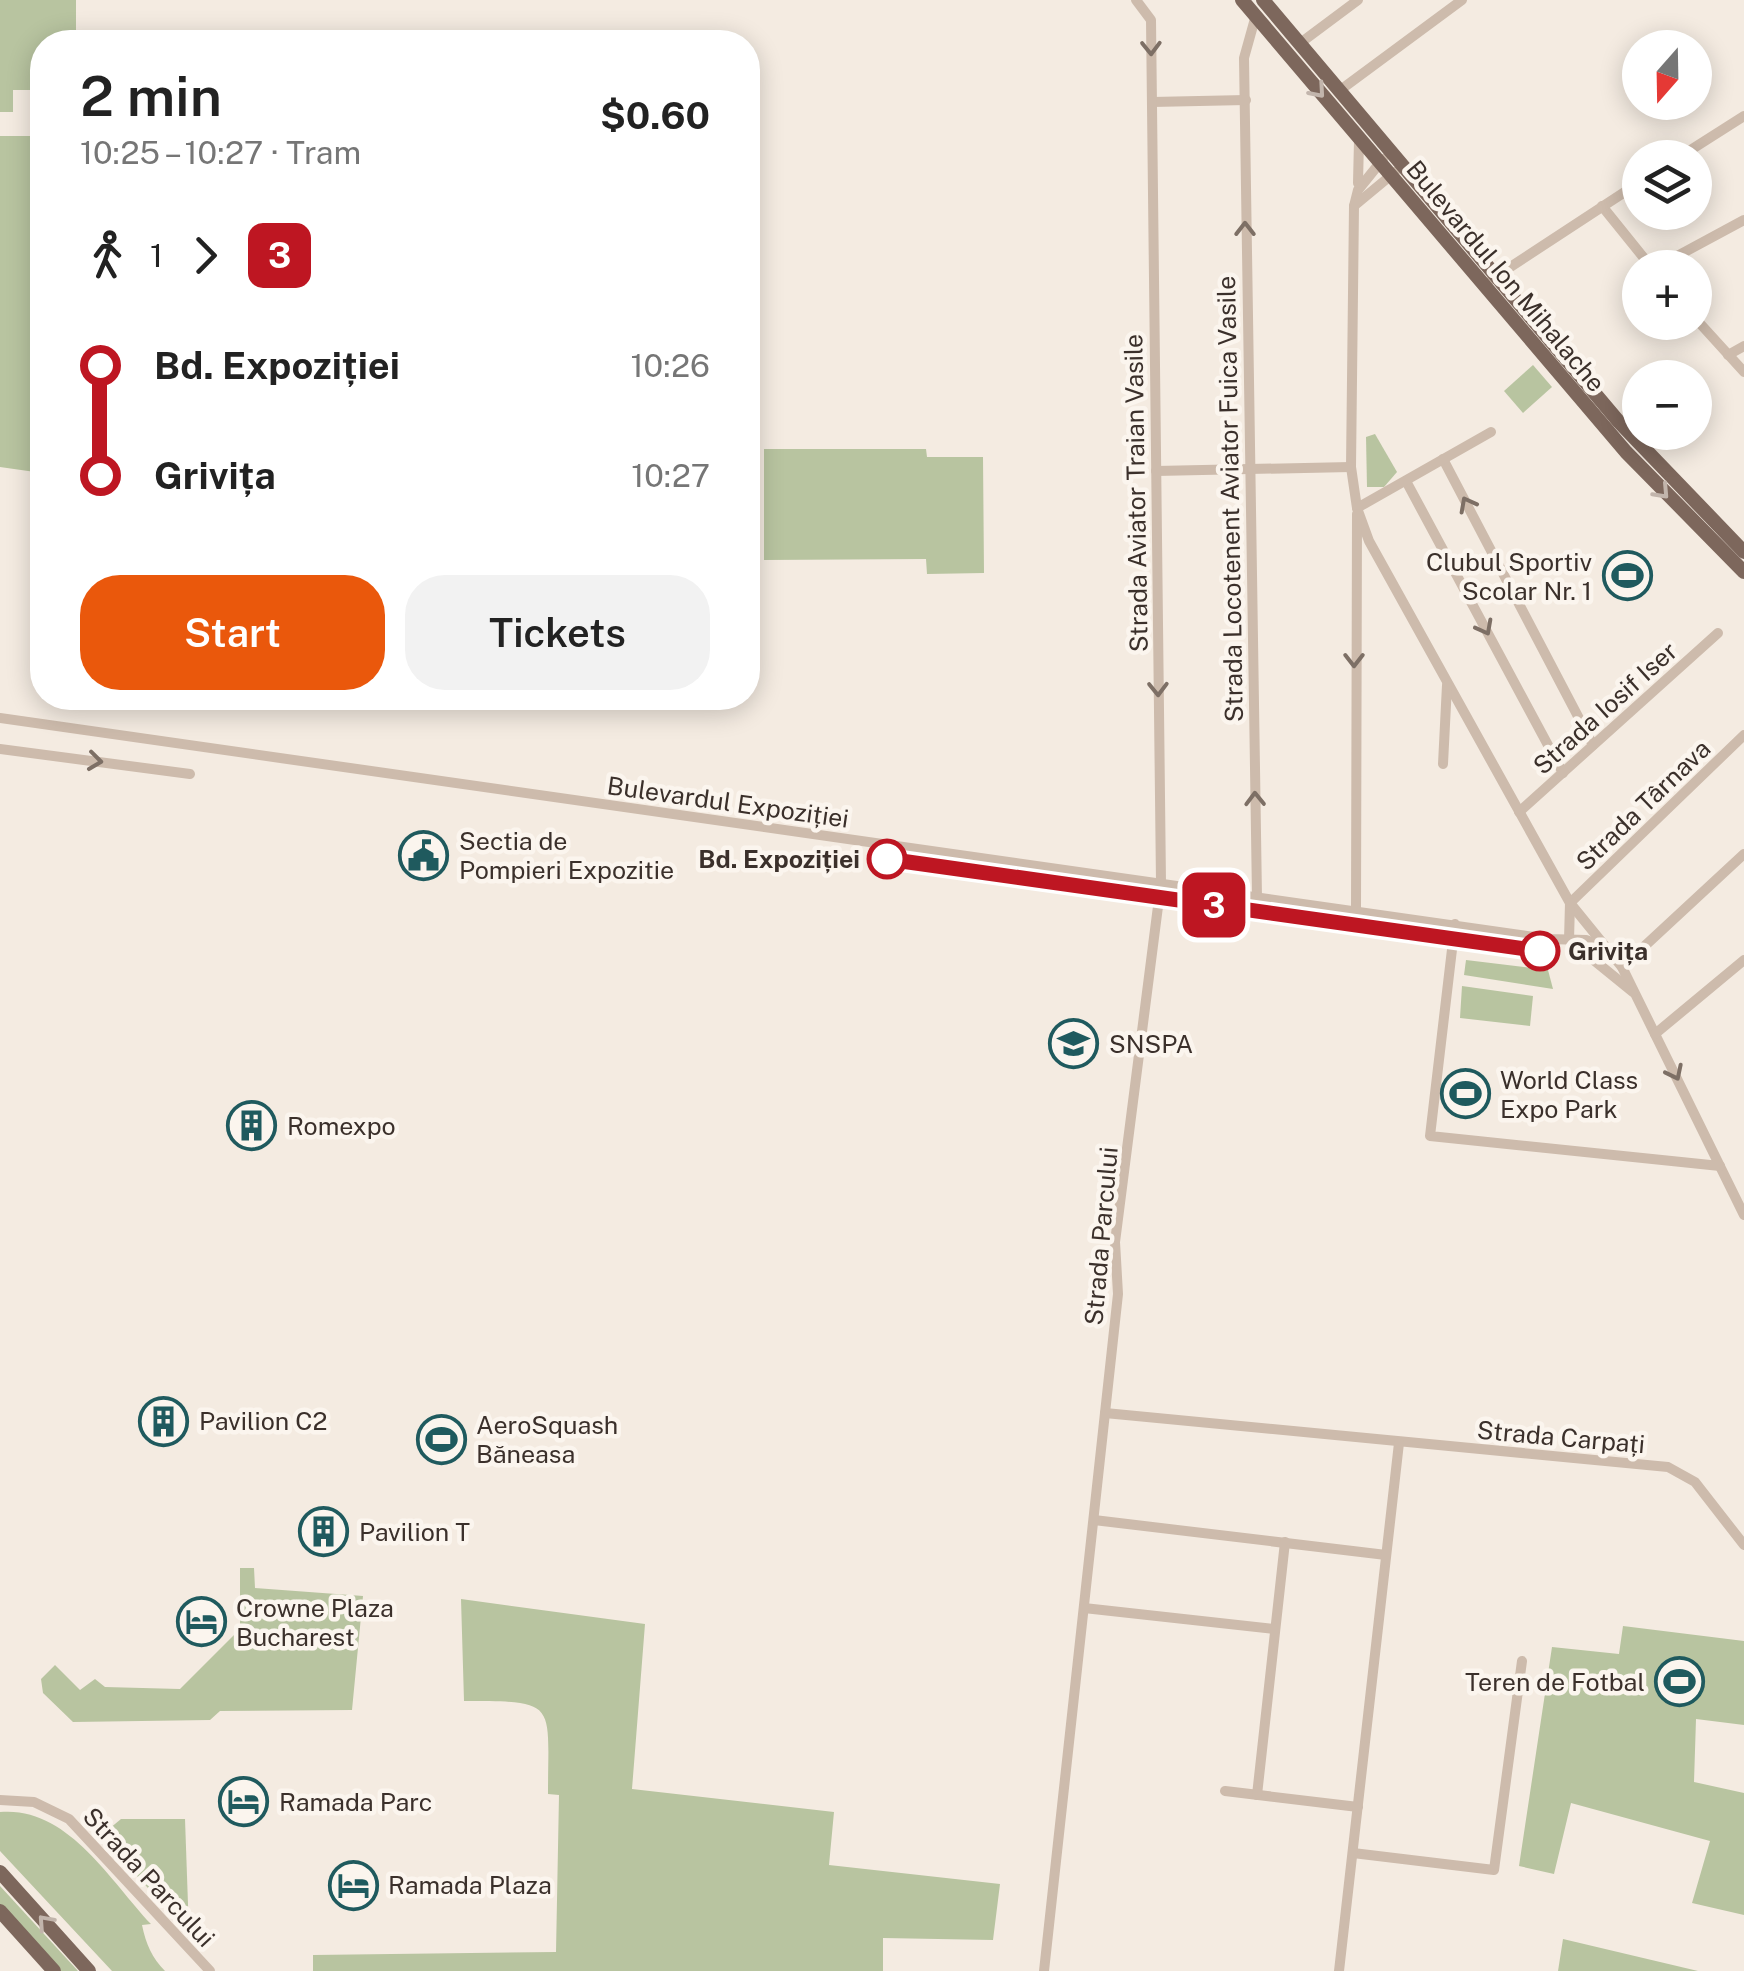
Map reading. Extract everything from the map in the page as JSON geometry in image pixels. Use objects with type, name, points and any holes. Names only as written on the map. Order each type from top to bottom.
[{"type":"main road","name":"Bulevardul Ion Mihalache","points":[[1242,0],[1264,5],[1300,44],[1385,156],[1645,474],[1744,572]]},
{"type":"main road","name":"Bulevardul Ion Mihalache","points":[[1264,5],[1359,139],[1385,156]]},
{"type":"main road","name":"Bulevardul Ion Mihalache","points":[[1490,281],[1646,453],[1744,552]]},
{"type":"main road","points":[[0,1872],[89,1971]]},
{"type":"main road","points":[[0,1911],[54,1971]]},
{"type":"street","name":"Strada Aviator Traian Vasile","points":[[1136,0],[1151,18],[1161,883]]},
{"type":"street","points":[[1300,44],[1358,0]]},
{"type":"street","points":[[1339,91],[1462,0]]},
{"type":"street","name":"Strada Locotenent Aviator Fuica Vasile","points":[[1257,897],[1247,469],[1244,58],[1264,5]]},
{"type":"street","points":[[1152,102],[1246,100]]},
{"type":"street","points":[[1706,140],[1744,116]]},
{"type":"street","points":[[1356,910],[1357,508],[1351,467],[1354,206],[1359,139]]},
{"type":"street","points":[[1358,190],[1385,156]]},
{"type":"street","points":[[1354,206],[1397,170]]},
{"type":"street","points":[[1490,281],[1622,193]]},
{"type":"street","points":[[1602,206],[1638,250]]},
{"type":"street","points":[[1687,250],[1744,220]]},
{"type":"street","points":[[1712,337],[1744,372]]},
{"type":"street","points":[[1728,355],[1744,346]]},
{"type":"street","points":[[1357,508],[1491,432]]},
{"type":"street","points":[[1443,460],[1593,745]]},
{"type":"street","points":[[1156,471],[1351,467]]},
{"type":"street","points":[[1406,480],[1563,773]]},
{"type":"street","points":[[1357,508],[1378,561],[1570,904],[1622,967],[1744,1215]]},
{"type":"street","name":"Strada Iosif Iser","points":[[1519,812],[1718,632]]},
{"type":"street","points":[[1443,764],[1447,684]]},
{"type":"street","name":"Bulevardul Expoziției","points":[[0,718],[1604,947]]},
{"type":"street","name":"Strada Târnava","points":[[1570,904],[1744,736]]},
{"type":"street","points":[[0,749],[190,774]]},
{"type":"street","points":[[1622,967],[1744,854]]},
{"type":"street","name":"Strada Parcului","points":[[1044,1971],[1118,1286],[1115,1242],[1161,883]]},
{"type":"street","points":[[1569,940],[1570,904]]},
{"type":"street","points":[[1569,940],[1582,932],[1584,920]]},
{"type":"street","points":[[1455,924],[1430,1136],[1720,1166]]},
{"type":"street","points":[[1569,940],[1636,994]]},
{"type":"street","points":[[1656,1034],[1744,960]]},
{"type":"street","points":[[1730,1187],[1744,1186]]},
{"type":"street","points":[[1105,1414],[1398,1443],[1339,1971]]},
{"type":"street","name":"Strada Carpați","points":[[1398,1443],[1668,1467],[1694,1482],[1744,1546]]},
{"type":"street","points":[[1094,1520],[1386,1555]]},
{"type":"street","points":[[1257,1795],[1285,1542]]},
{"type":"street","points":[[1084,1608],[1275,1629]]},
{"type":"street","points":[[1353,1853],[1494,1870],[1522,1661]]},
{"type":"street","points":[[1225,1791],[1358,1807]]},
{"type":"street","name":"Strada Parcului","points":[[0,1800],[34,1802],[68,1819],[210,1971]]},
{"type":"green space","points":[[0,0],[76,0],[76,30],[30,30],[30,90],[13,90],[13,112],[0,112]]},
{"type":"green space","points":[[0,136],[30,136],[30,471],[0,467]]},
{"type":"green space","points":[[1533,365],[1552,387],[1523,413],[1504,391]]},
{"type":"green space","points":[[1375,434],[1397,472],[1384,487],[1367,487],[1366,437]]},
{"type":"green space","points":[[764,449],[926,449],[927,457],[983,457],[984,573],[927,574],[926,559],[764,560]]},
{"type":"green space","points":[[1466,960],[1548,970],[1553,989],[1464,975]]},
{"type":"green space","points":[[1462,986],[1533,996],[1530,1026],[1460,1018]]},
{"type":"green space","points":[[240,1568],[254,1568],[255,1588],[363,1596],[352,1710],[220,1711],[210,1720],[73,1722],[43,1693],[41,1679],[55,1665],[80,1690],[95,1679],[105,1687],[180,1689],[240,1629]]},
{"type":"green space","points":[[461,1599],[645,1624],[632,1789],[834,1812],[829,1865],[1000,1884],[993,1940],[883,1938],[883,1971],[313,1971],[313,1955],[556,1952],[559,1795],[548,1794],[546,1724],[542,1713],[532,1706],[464,1701]]},
{"type":"green space","points":[[1623,1626],[1744,1641],[1744,1725],[1696,1719],[1694,1782],[1744,1793],[1744,1915],[1692,1903],[1710,1841],[1571,1803],[1554,1874],[1519,1866],[1552,1647],[1619,1654]]},
{"type":"green space","points":[[0,1812],[24,1813],[46,1821],[85,1849],[151,1924],[142,1925],[145,1938],[165,1971],[112,1971],[0,1851]]},
{"type":"green space","points":[[121,1819],[185,1819],[189,1933],[106,1842],[109,1829]]},
{"type":"green space","points":[[0,1886],[78,1971],[59,1971],[0,1906]]},
{"type":"green space","points":[[1563,1939],[1698,1971],[1558,1971]]},
{"type":"tram line","name":"3","points":[[887,859],[1540,951]]},
{"type":"place","name":"Clubul Sportiv Scolar Nr. 1","points":[[1627,576]]},
{"type":"place","name":"Sectia de Pompieri Expozitie","points":[[424,855]]},
{"type":"place","name":"Bd. Expoziției","points":[[887,859]]},
{"type":"place","name":"Grivița","points":[[1540,951]]},
{"type":"place","name":"SNSPA","points":[[1074,1044]]},
{"type":"place","name":"World Class Expo Park","points":[[1465,1094]]},
{"type":"place","name":"Romexpo","points":[[252,1126]]},
{"type":"place","name":"Pavilion C2","points":[[164,1421]]},
{"type":"place","name":"AeroSquash Băneasa","points":[[441,1439]]},
{"type":"place","name":"Pavilion T","points":[[324,1532]]},
{"type":"place","name":"Crowne Plaza Bucharest","points":[[201,1622]]},
{"type":"place","name":"Teren de Fotbal","points":[[1680,1682]]},
{"type":"place","name":"Ramada Parc","points":[[244,1802]]},
{"type":"place","name":"Ramada Plaza","points":[[353,1885]]}]
